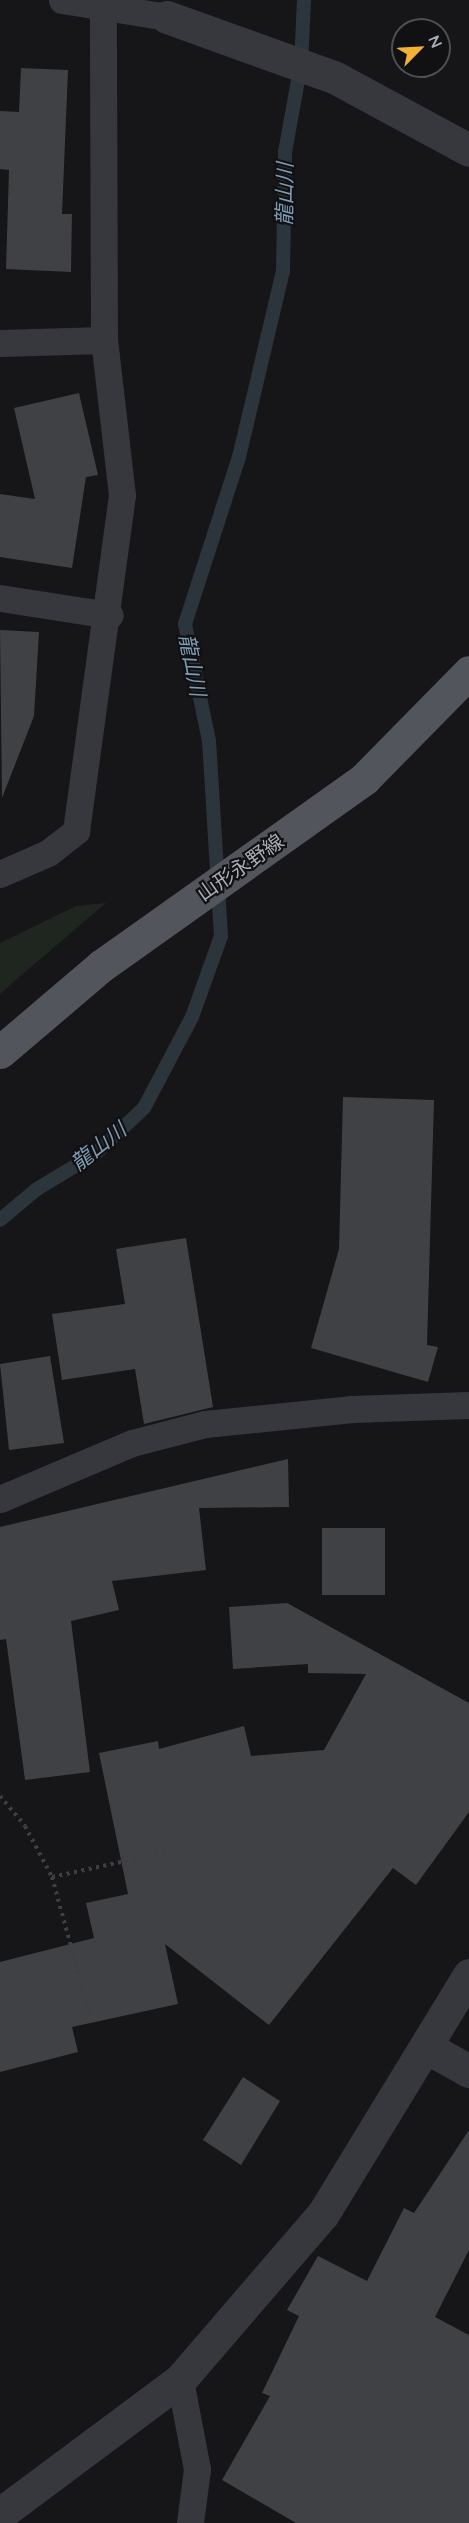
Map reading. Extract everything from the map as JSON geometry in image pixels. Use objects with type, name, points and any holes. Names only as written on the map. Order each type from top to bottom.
[{"type":"main road","name":"山形永野線","points":[[0,1052],[101,966],[364,779],[469,672]]},
{"type":"street","points":[[167,16],[334,77],[460,141]]},
{"type":"street","points":[[0,2514],[180,2380],[323,2214],[428,2048],[469,1975]]},
{"type":"street","points":[[428,2048],[469,2071]]},
{"type":"lane","points":[[62,0],[103,3],[167,16]]},
{"type":"lane","points":[[0,874],[48,853],[76,831],[110,615],[122,495],[104,339],[103,3]]},
{"type":"lane","points":[[0,343],[104,339]]},
{"type":"lane","points":[[0,598],[110,615]]},
{"type":"lane","points":[[0,1499],[132,1443],[205,1424],[352,1409],[469,1405]]},
{"type":"lane","points":[[180,2380],[197,2469],[190,2523]]},
{"type":"path","points":[[0,1796],[25,1826],[52,1877],[90,2016]]},
{"type":"path","points":[[52,1877],[176,1850]]},
{"type":"shaded area","points":[[106,903],[0,994],[0,943],[76,906]]},
{"type":"building","points":[[21,68],[68,70],[62,214],[72,214],[71,272],[6,269],[9,170],[0,169],[0,111],[19,112]]},
{"type":"building","points":[[79,393],[98,475],[86,477],[72,568],[0,557],[0,494],[35,499],[14,408]]},
{"type":"building","points":[[0,630],[39,632],[34,716],[2,798]]},
{"type":"building","points":[[343,1097],[434,1100],[427,1345],[438,1347],[428,1382],[311,1348],[339,1249]]},
{"type":"building","points":[[186,1238],[213,1407],[144,1424],[135,1369],[62,1380],[52,1314],[125,1304],[116,1249]]},
{"type":"building","points":[[50,1356],[64,1443],[9,1450],[0,1364]]},
{"type":"building","points":[[288,1459],[289,1507],[199,1508],[206,1570],[112,1581],[119,1610],[71,1621],[90,1772],[25,1780],[6,1639],[0,1640],[0,1527]]},
{"type":"building","points":[[322,1528],[385,1528],[385,1595],[322,1595]]},
{"type":"building","points":[[287,1603],[469,1703],[469,1812],[416,1885],[393,1868],[269,2025],[165,1944],[178,2004],[72,2027],[78,2052],[0,2072],[0,1962],[94,1938],[86,1903],[128,1894],[99,1753],[158,1741],[159,1749],[244,1726],[251,1756],[324,1750],[366,1674],[308,1673],[308,1664],[233,1669],[229,1607]]},
{"type":"building","points":[[243,2077],[280,2101],[241,2165],[203,2140]]},
{"type":"building","points":[[469,2130],[469,2250],[435,2317],[469,2335],[469,2523],[296,2523],[222,2480],[270,2396],[262,2393],[299,2316],[287,2310],[318,2256],[367,2281],[404,2208],[414,2213]]},
{"type":"waterway","name":"龍山川","points":[[0,1220],[37,1189],[95,1154],[144,1108],[192,1017],[221,936],[209,741],[185,624],[239,457],[283,271],[285,152],[301,64],[304,0]]}]
